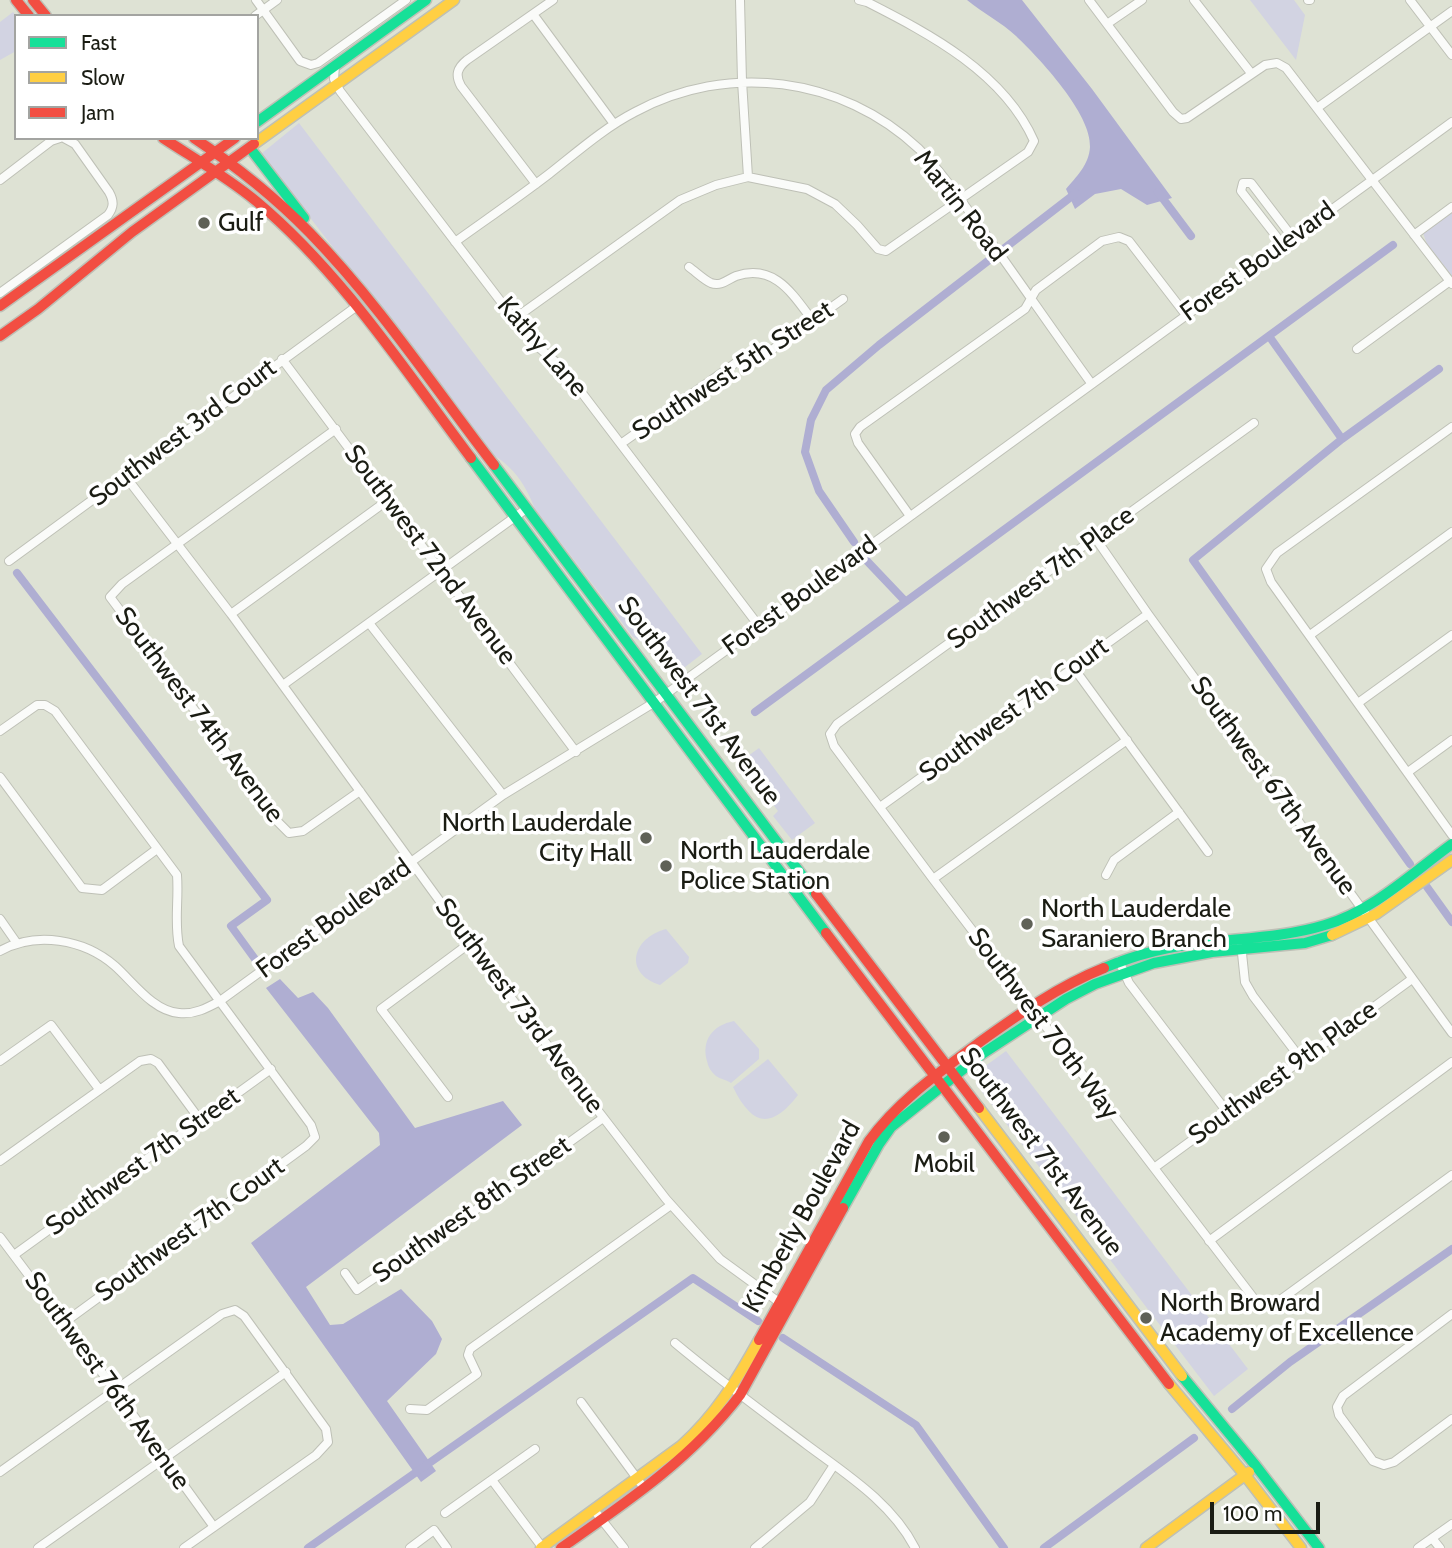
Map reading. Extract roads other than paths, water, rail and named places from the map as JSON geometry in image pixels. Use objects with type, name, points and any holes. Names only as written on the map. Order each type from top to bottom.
[{"type":"main road","points":[[16,0],[27,13]]},
{"type":"main road","points":[[259,121],[426,0]]},
{"type":"main road","points":[[0,336],[38,309],[121,240],[454,0]]},
{"type":"main road","name":"Southwest 71st Avenue","points":[[166,140],[217,172],[272,216],[320,263],[357,306],[748,830],[1171,1386],[1301,1548]]},
{"type":"main road","name":"Southwest 71st Avenue","points":[[197,140],[266,191],[316,237],[343,267],[1182,1376],[1320,1548]]},
{"type":"main road","points":[[0,306],[232,140]]},
{"type":"main road","points":[[250,148],[316,237]]},
{"type":"main road","points":[[320,263],[332,262],[343,267]]},
{"type":"main road","name":"Kimberly Boulevard","points":[[1033,1011],[1125,972],[1291,933],[1346,917],[1452,844]]},
{"type":"main road","name":"Kimberly Boulevard","points":[[784,1306],[846,1181],[882,1122],[935,1076],[951,1071],[1064,985],[1119,961],[1180,946],[1241,943],[1288,946],[1325,938],[1370,918],[1452,860]]},
{"type":"main road","name":"Kimberly Boulevard","points":[[542,1548],[597,1515],[641,1483],[698,1432],[736,1391],[891,1127],[943,1085],[951,1071]]},
{"type":"main road","points":[[1146,1548],[1256,1466]]},
{"type":"main road","name":"Kimberly Boulevard","points":[[562,1548],[597,1515]]},
{"type":"street","points":[[256,0],[300,61],[311,65],[318,63],[406,0]]},
{"type":"street","points":[[258,14],[277,0]]},
{"type":"street","points":[[536,184],[461,86],[457,74],[460,66],[467,60],[553,0]]},
{"type":"street","points":[[740,0],[748,177]]},
{"type":"street","points":[[1089,0],[1181,119],[1187,118],[1265,65],[1277,63],[1286,68],[1451,282],[1357,349]]},
{"type":"street","points":[[1107,24],[1142,0]]},
{"type":"street","points":[[1194,0],[1251,74]]},
{"type":"street","points":[[1410,0],[1452,55]]},
{"type":"street","points":[[514,319],[680,200],[716,185],[748,177],[807,189],[835,204],[877,249],[886,251],[1028,152],[1034,141],[1029,128],[999,89],[968,61],[920,29],[865,1]]},
{"type":"street","points":[[1317,108],[1452,11]]},
{"type":"street","points":[[533,14],[614,124]]},
{"type":"street","points":[[315,81],[336,86],[333,75],[335,66]]},
{"type":"street","name":"Martin Road","points":[[455,242],[634,112],[678,92],[742,81],[794,85],[840,100],[876,116],[919,150],[961,200],[1091,383]]},
{"type":"street","name":"Kathy Lane","points":[[336,86],[531,341],[563,368],[622,443],[759,626]]},
{"type":"street","points":[[1373,181],[1452,122]]},
{"type":"street","points":[[0,180],[56,140]]},
{"type":"street","points":[[0,293],[108,215],[111,210],[113,200],[109,192],[75,144],[66,140]]},
{"type":"street","name":"Forest Boulevard","points":[[220,1001],[503,795],[655,702],[1091,383],[1373,181]]},
{"type":"street","points":[[1283,245],[1241,191],[1243,183],[1251,183],[1293,238]]},
{"type":"street","points":[[1414,235],[1452,207]]},
{"type":"street","points":[[910,516],[858,443],[855,434],[860,426],[1025,309],[1036,289],[1102,241],[1119,237],[1129,240],[1186,315]]},
{"type":"street","points":[[689,267],[711,283],[722,284],[736,276],[755,272],[770,275],[786,286],[813,321]]},
{"type":"street","name":"Southwest 5th Street","points":[[622,443],[737,362],[766,354],[843,299]]},
{"type":"street","name":"Southwest 3rd Court","points":[[9,561],[357,306]]},
{"type":"street","name":"Southwest 72nd Avenue","points":[[282,359],[576,752]]},
{"type":"street","name":"Southwest 7th Place","points":[[830,734],[837,723],[1254,423]]},
{"type":"street","points":[[1452,427],[1277,554],[1266,569],[1270,582],[1452,835]]},
{"type":"street","points":[[178,544],[336,429]]},
{"type":"street","name":"Southwest 73rd Avenue","points":[[126,477],[231,614],[410,863],[670,1205],[720,1259],[784,1306]]},
{"type":"street","points":[[231,614],[388,500]]},
{"type":"street","points":[[283,685],[526,509]]},
{"type":"street","points":[[1310,635],[1452,532]]},
{"type":"street","name":"Southwest 67th Avenue","points":[[1096,538],[1148,614],[1452,1033]]},
{"type":"street","name":"Southwest 74th Avenue","points":[[178,544],[122,584],[110,597],[278,822],[289,833],[303,831],[360,791]]},
{"type":"street","name":"Southwest 7th Court","points":[[880,807],[1148,614]]},
{"type":"street","points":[[369,623],[503,795]]},
{"type":"street","points":[[1358,703],[1452,635]]},
{"type":"street","points":[[1073,667],[1208,852]]},
{"type":"street","points":[[0,731],[37,705],[45,705],[55,711],[177,875],[179,900],[175,925],[180,946],[271,1069]]},
{"type":"street","name":"Southwest 70th Way","points":[[830,734],[834,746],[933,879],[1255,1300],[1266,1305],[1276,1303],[1452,1175]]},
{"type":"street","points":[[933,879],[1127,740]]},
{"type":"street","points":[[1408,772],[1452,740]]},
{"type":"street","points":[[0,778],[82,888],[102,890],[157,849]]},
{"type":"street","points":[[1106,875],[1114,860],[1179,812]]},
{"type":"street","points":[[0,919],[16,942]]},
{"type":"street","points":[[0,951],[16,942],[51,939],[87,948],[114,964],[147,999],[178,1014],[202,1011],[220,1001]]},
{"type":"street","points":[[448,1097],[381,1009],[470,943]]},
{"type":"street","points":[[1241,943],[1245,982],[1252,996],[1301,1059]]},
{"type":"street","points":[[1119,961],[1129,983],[1227,1112]]},
{"type":"street","name":"Southwest 9th Place","points":[[1154,1168],[1412,979]]},
{"type":"street","points":[[0,1061],[51,1026],[99,1089]]},
{"type":"street","points":[[0,1161],[140,1061],[151,1059],[158,1063],[200,1120]]},
{"type":"street","points":[[1209,1241],[1452,1062]]},
{"type":"street","name":"Southwest 7th Court","points":[[65,1322],[315,1137],[311,1125],[271,1069]]},
{"type":"street","name":"Southwest 7th Street","points":[[14,1255],[271,1069]]},
{"type":"street","name":"Southwest 8th Street","points":[[345,1273],[357,1290],[392,1266],[406,1260],[603,1118]]},
{"type":"street","points":[[410,1409],[427,1410],[477,1374],[468,1355],[470,1349],[670,1205]]},
{"type":"street","name":"Southwest 76th Avenue","points":[[0,1237],[214,1527]]},
{"type":"street","points":[[0,1472],[222,1314],[235,1310],[244,1316],[286,1372],[326,1429],[328,1442],[316,1455],[184,1548]]},
{"type":"street","points":[[1452,1314],[1343,1396],[1337,1407],[1339,1415],[1373,1461],[1384,1465],[1394,1462],[1452,1419]]},
{"type":"street","points":[[675,1343],[872,1495],[910,1538],[915,1548]]},
{"type":"street","points":[[38,1548],[286,1372]]},
{"type":"street","points":[[581,1402],[641,1483]]},
{"type":"street","points":[[444,1513],[535,1449]]},
{"type":"street","points":[[755,1548],[810,1502],[834,1465]]},
{"type":"street","points":[[492,1480],[542,1548]]},
{"type":"street","points":[[597,1515],[624,1548]]},
{"type":"street","points":[[1418,1548],[1452,1524]]},
{"type":"street","points":[[410,1548],[434,1530],[447,1548]]},
{"type":"street","points":[[1432,1538],[1440,1548]]},
{"type":"water","points":[[967,0],[1022,0],[1172,198],[1147,205],[1121,189],[1095,194],[1075,209],[1066,189],[1081,170],[1089,153],[1088,134],[1083,119],[1062,87],[1026,46],[1004,26]]},
{"type":"water","points":[[280,979],[298,998],[313,992],[328,1008],[415,1128],[503,1101],[522,1125],[306,1287],[330,1325],[343,1324],[401,1289],[432,1321],[442,1339],[436,1354],[387,1401],[436,1471],[421,1482],[251,1243],[380,1145],[379,1133],[266,988]]},
{"type":"waterway","points":[[1158,192],[1191,236]]},
{"type":"waterway","points":[[854,542],[819,491],[805,452],[811,420],[826,390],[879,345],[1076,193]]},
{"type":"waterway","points":[[755,712],[1393,245]]},
{"type":"waterway","points":[[1269,336],[1342,439]]},
{"type":"waterway","points":[[1410,864],[1193,560],[1342,439],[1439,369]]},
{"type":"waterway","points":[[867,561],[905,601]]},
{"type":"waterway","points":[[17,573],[267,900],[231,926],[255,959]]},
{"type":"waterway","points":[[1427,887],[1452,922]]},
{"type":"waterway","points":[[1232,1409],[1290,1362],[1452,1249]]},
{"type":"waterway","points":[[308,1548],[693,1278],[758,1321]]},
{"type":"waterway","points":[[783,1338],[916,1425],[1004,1548]]},
{"type":"waterway","points":[[1044,1548],[1194,1438]]},
{"type":"place","name":"Gulf","points":[[204,223]]},
{"type":"place","name":"North Lauderdale City Hall","points":[[646,838]]},
{"type":"place","name":"North Lauderdale Police Station","points":[[666,866]]},
{"type":"place","name":"North Lauderdale Saraniero Branch","points":[[1027,924]]},
{"type":"place","name":"Mobil","points":[[944,1137]]},
{"type":"place","name":"North Broward Academy of Excellence","points":[[1146,1318]]}]
